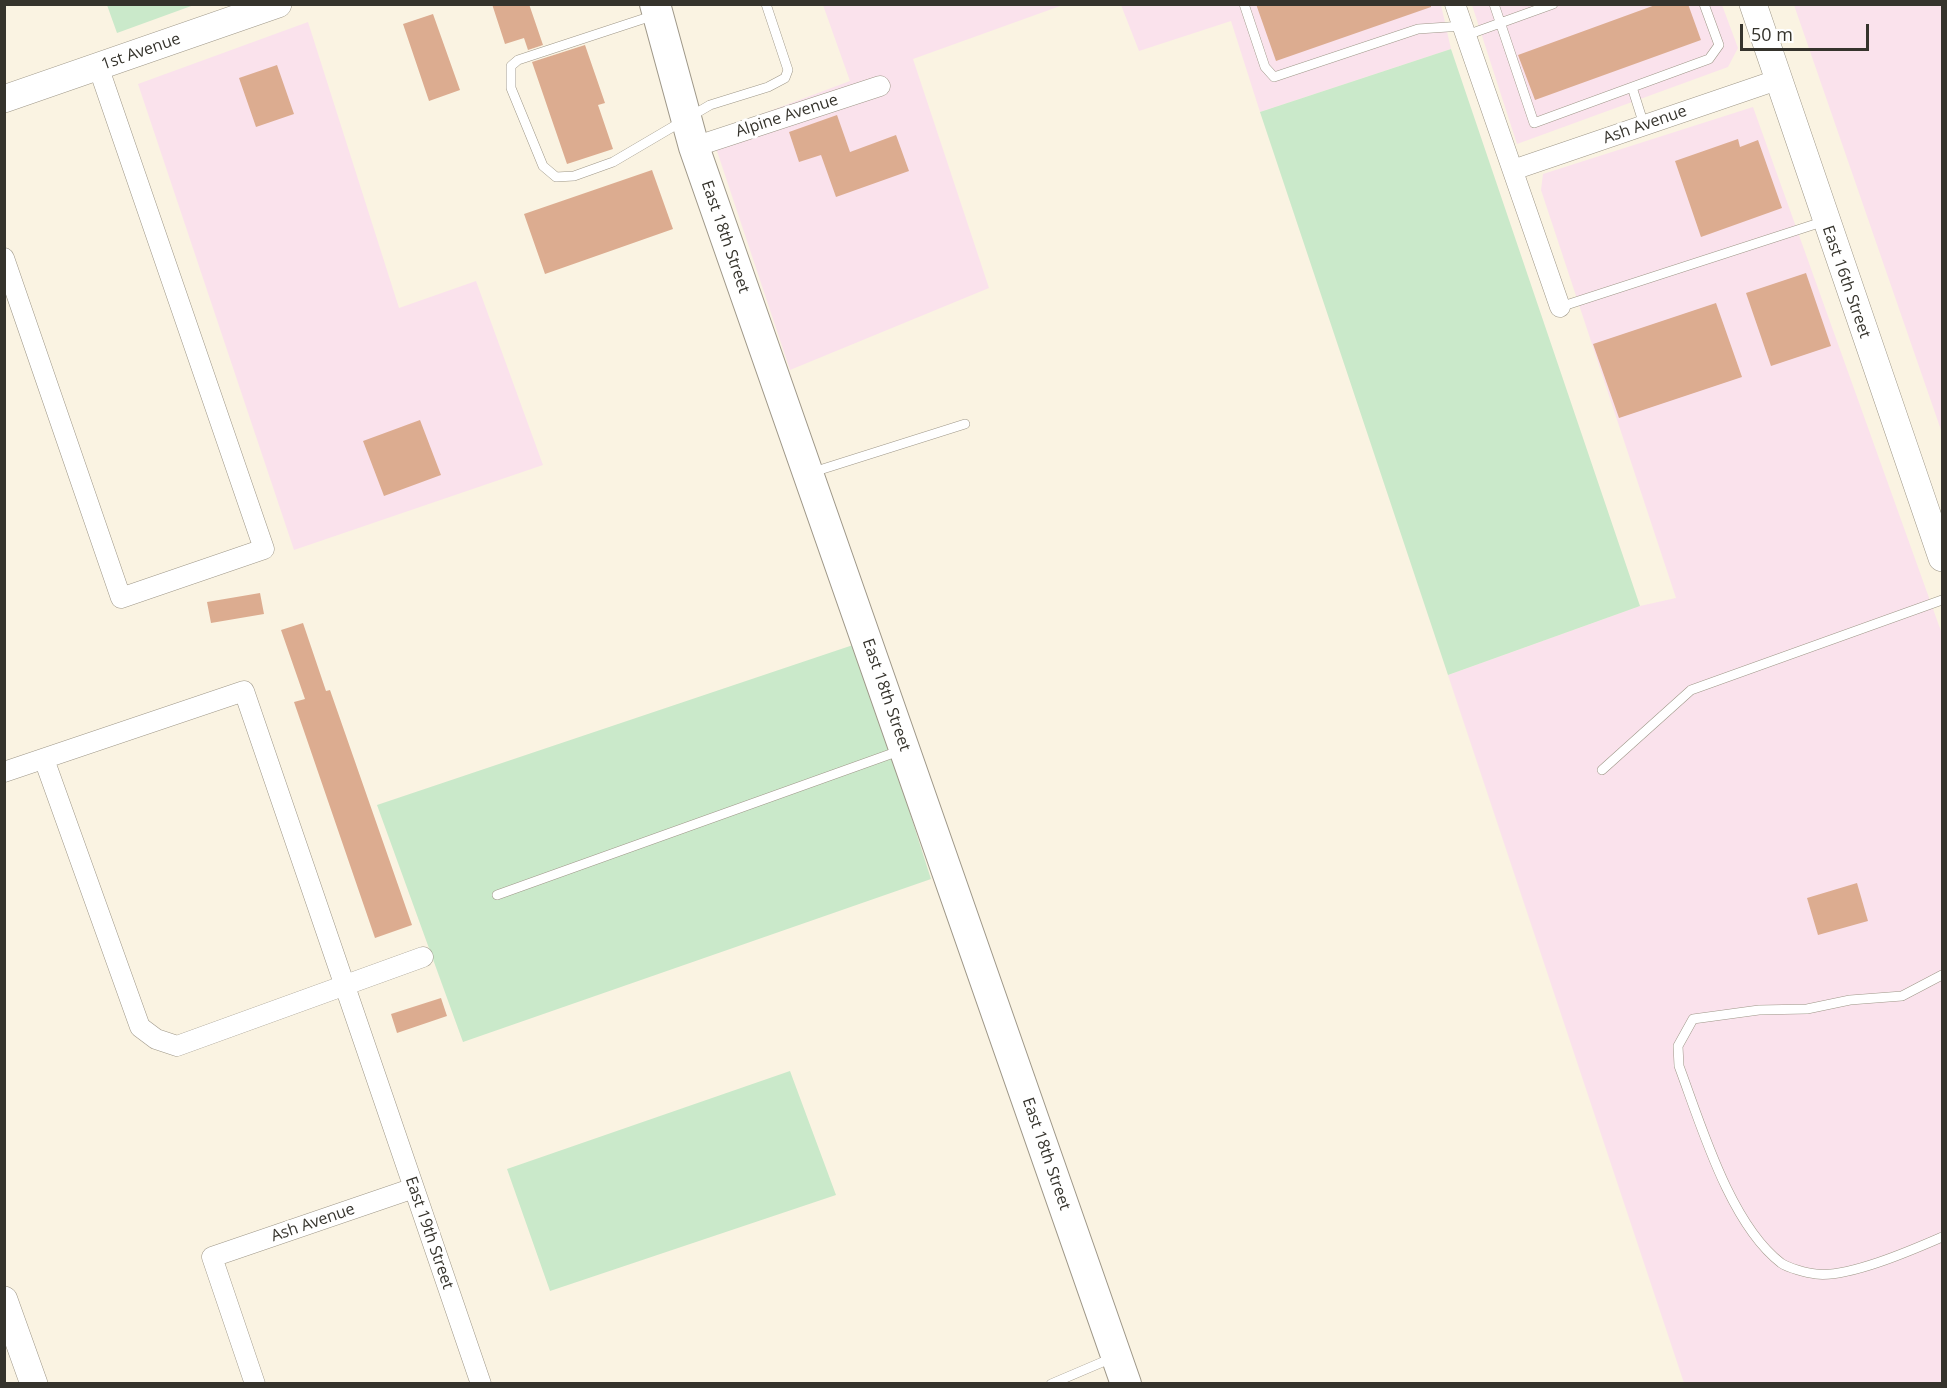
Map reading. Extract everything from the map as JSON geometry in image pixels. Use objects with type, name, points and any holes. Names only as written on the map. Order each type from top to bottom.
[{"type":"main road","name":"East 18th Street","points":[[656,10],[690,134],[1121,1370]]},
{"type":"street","name":"1st Avenue","points":[[4,99],[278,4]]},
{"type":"street","points":[[1455,4],[1560,307]]},
{"type":"street","name":"East 16th Street","points":[[1753,4],[1825,221],[1940,540]]},
{"type":"street","points":[[4,258],[121,598],[264,549],[98,66]]},
{"type":"street","name":"Ash Avenue","points":[[1513,170],[1777,80]]},
{"type":"street","name":"Alpine Avenue","points":[[690,134],[880,86]]},
{"type":"street","name":"East 19th Street","points":[[44,759],[244,691],[481,1383]]},
{"type":"street","points":[[4,772],[44,759],[140,1027],[156,1040],[177,1046],[423,957]]},
{"type":"street","name":"Ash Avenue","points":[[255,1383],[212,1257],[414,1188]]},
{"type":"street","points":[[4,1299],[34,1383]]},
{"type":"lane","points":[[656,10],[518,60],[511,66],[511,88],[543,166],[556,177],[574,176],[690,134],[710,105],[768,87],[785,78],[788,70],[766,4]]},
{"type":"lane","points":[[1244,4],[1266,67],[1274,77],[1418,29],[1465,31],[1500,23],[1552,4]]},
{"type":"lane","points":[[1494,4],[1534,123],[1708,59],[1719,45],[1704,4]]},
{"type":"lane","points":[[1632,87],[1644,125]]},
{"type":"lane","points":[[1560,307],[1825,221]]},
{"type":"lane","points":[[808,473],[965,424]]},
{"type":"lane","points":[[1602,770],[1691,690],[1942,600]]},
{"type":"lane","points":[[497,895],[904,749]]},
{"type":"lane","points":[[1942,975],[1902,996],[1850,1000],[1807,1009],[1759,1010],[1693,1019],[1678,1046],[1679,1066],[1721,1179],[1755,1234],[1782,1264],[1816,1274],[1857,1269],[1942,1237]]},
{"type":"lane","points":[[1051,1383],[1121,1370]]},
{"type":"shaded area","points":[[823,5],[1063,5],[913,59],[989,288],[790,370],[711,133],[850,81]]},
{"type":"shaded area","points":[[1121,5],[1441,5],[1451,49],[1260,112],[1231,21],[1139,51]]},
{"type":"shaded area","points":[[1472,5],[1722,5],[1738,48],[1728,67],[1517,144]]},
{"type":"shaded area","points":[[1794,5],[1942,5],[1942,433]]},
{"type":"shaded area","points":[[308,22],[399,308],[476,281],[543,465],[294,550],[138,84]]},
{"type":"shaded area","points":[[1753,107],[1942,634],[1942,1383],[1684,1383],[1448,675],[1640,606],[1676,598],[1541,190],[1543,174]]},
{"type":"green space","points":[[107,4],[194,5],[117,33]]},
{"type":"green space","points":[[1451,49],[1640,606],[1448,675],[1260,112]]},
{"type":"green space","points":[[856,644],[931,879],[463,1042],[377,805]]},
{"type":"green space","points":[[790,1071],[836,1195],[550,1291],[507,1169]]},
{"type":"building","points":[[492,4],[529,4],[543,45],[528,50],[524,38],[505,44]]},
{"type":"building","points":[[1256,4],[1431,4],[1431,7],[1276,61]]},
{"type":"building","points":[[1658,4],[1688,4],[1701,40],[1535,100],[1518,55]]},
{"type":"building","points":[[433,14],[460,90],[429,101],[403,24]]},
{"type":"building","points":[[585,45],[605,103],[598,105],[613,149],[567,164],[532,62]]},
{"type":"building","points":[[277,65],[294,114],[256,127],[239,78]]},
{"type":"building","points":[[837,115],[850,152],[896,135],[909,171],[836,197],[821,155],[799,162],[789,132]]},
{"type":"building","points":[[1738,139],[1740,147],[1758,140],[1782,208],[1701,237],[1675,161]]},
{"type":"building","points":[[652,170],[673,229],[545,274],[524,214]]},
{"type":"building","points":[[1806,273],[1831,346],[1771,366],[1746,293]]},
{"type":"building","points":[[1716,303],[1742,377],[1619,418],[1593,344]]},
{"type":"building","points":[[420,420],[441,475],[384,496],[363,441]]},
{"type":"building","points":[[260,593],[264,614],[211,623],[207,602]]},
{"type":"building","points":[[303,623],[326,691],[330,690],[412,925],[375,938],[294,702],[305,699],[281,630]]},
{"type":"building","points":[[1857,883],[1868,921],[1818,935],[1807,898]]},
{"type":"building","points":[[441,998],[447,1016],[397,1033],[391,1014]]}]
